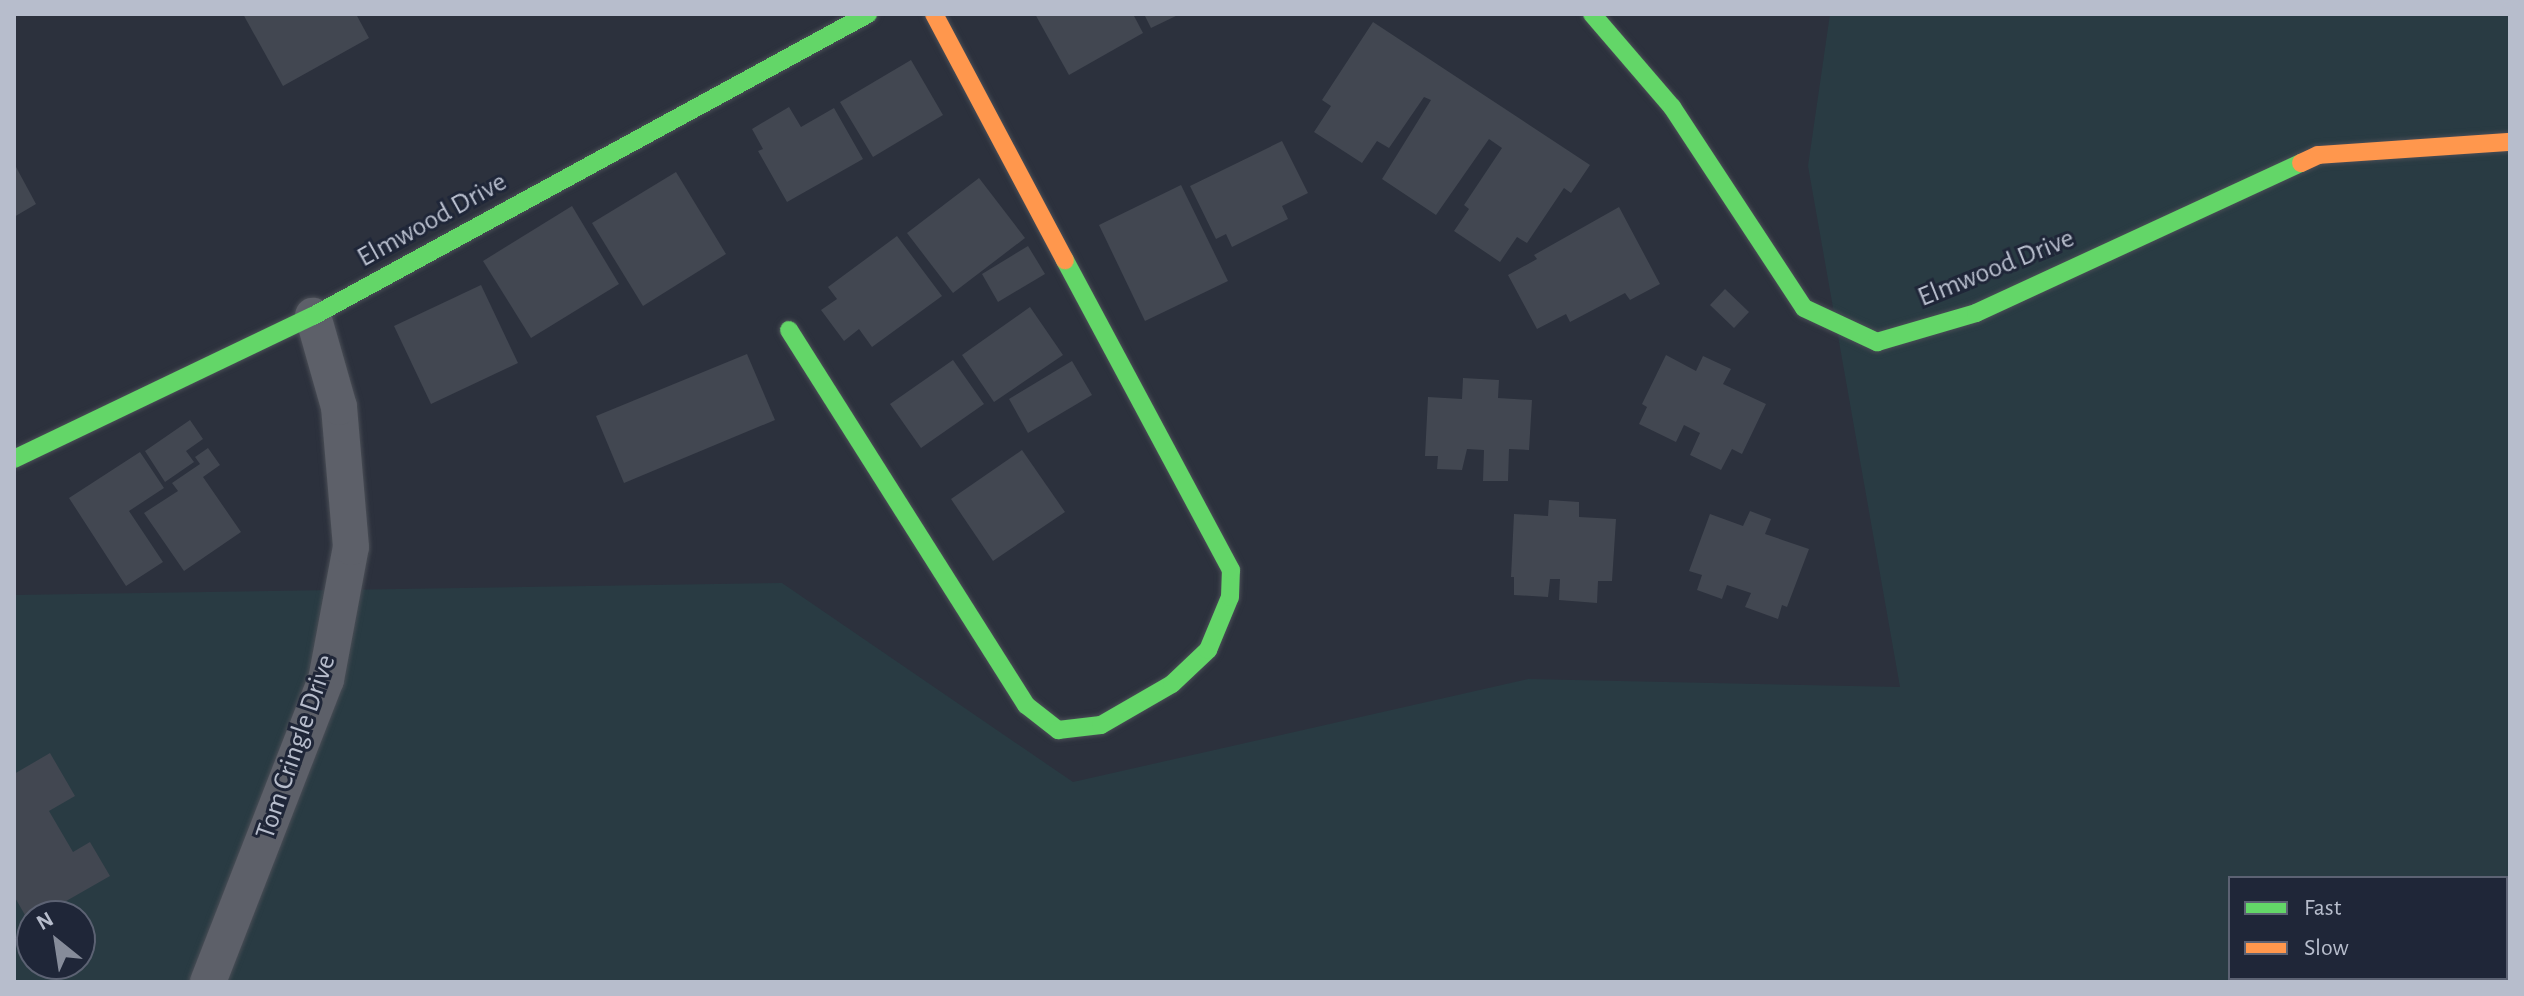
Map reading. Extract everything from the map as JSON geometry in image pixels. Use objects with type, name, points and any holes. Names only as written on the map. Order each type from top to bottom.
[{"type":"street","name":"Elmwood Drive","points":[[14,459],[313,316],[868,14]]},
{"type":"street","points":[[789,330],[1026,705],[1058,730],[1101,725],[1172,684],[1208,650],[1230,597],[1231,570],[934,14]]},
{"type":"street","name":"Elmwood Drive","points":[[1592,14],[1672,107],[1804,308],[1877,342],[1976,313],[2318,155],[2510,142]]},
{"type":"street","name":"Tom Cringle Drive","points":[[208,982],[326,680],[351,547],[339,407],[313,316]]},
{"type":"shaded area","points":[[1830,14],[2510,14],[2510,982],[14,982],[14,595],[782,583],[1073,782],[1528,679],[1900,687],[1808,166]]},
{"type":"building","points":[[243,14],[356,14],[369,38],[283,86]]},
{"type":"building","points":[[1035,14],[1133,14],[1143,33],[1069,75]]},
{"type":"building","points":[[1144,14],[1180,14],[1151,28]]},
{"type":"building","points":[[1373,22],[1590,165],[1571,193],[1564,188],[1527,243],[1517,237],[1500,262],[1454,231],[1469,209],[1464,205],[1502,148],[1489,139],[1436,215],[1382,179],[1431,100],[1424,97],[1389,148],[1377,141],[1362,163],[1314,132],[1331,106],[1322,100]]},
{"type":"building","points":[[911,60],[943,115],[873,157],[840,102]]},
{"type":"building","points":[[789,107],[801,127],[834,108],[863,159],[787,202],[758,151],[763,149],[752,129]]},
{"type":"building","points":[[1282,141],[1308,193],[1282,206],[1288,219],[1232,247],[1226,234],[1216,239],[1190,186]]},
{"type":"building","points":[[14,168],[36,204],[14,217]]},
{"type":"building","points":[[676,172],[726,254],[643,306],[592,223]]},
{"type":"building","points":[[979,178],[1025,238],[953,293],[907,233]]},
{"type":"building","points":[[1181,185],[1228,281],[1145,321],[1099,225]]},
{"type":"building","points":[[572,206],[619,284],[531,338],[483,261]]},
{"type":"building","points":[[1619,207],[1660,284],[1630,300],[1625,293],[1570,322],[1566,314],[1537,329],[1508,275],[1537,259],[1534,255]]},
{"type":"building","points":[[897,236],[942,296],[872,347],[859,329],[844,341],[821,310],[837,299],[828,287]]},
{"type":"building","points":[[1028,246],[1045,274],[998,302],[982,274]]},
{"type":"building","points":[[481,285],[518,363],[431,404],[394,326]]},
{"type":"building","points":[[1725,289],[1749,312],[1734,328],[1710,305]]},
{"type":"building","points":[[1030,307],[1063,355],[994,402],[962,355]]},
{"type":"building","points":[[747,354],[775,420],[624,483],[596,416]]},
{"type":"building","points":[[1666,355],[1696,371],[1703,356],[1731,369],[1723,384],[1766,404],[1742,454],[1732,449],[1721,470],[1690,455],[1700,433],[1684,425],[1676,442],[1639,424],[1647,407],[1642,404]]},
{"type":"building","points":[[953,360],[984,404],[921,448],[890,404]]},
{"type":"building","points":[[1072,361],[1092,395],[1028,433],[1009,399]]},
{"type":"building","points":[[1463,378],[1499,380],[1498,398],[1532,400],[1529,450],[1509,449],[1508,481],[1483,481],[1484,450],[1467,449],[1462,470],[1437,469],[1438,456],[1425,456],[1428,397],[1462,399]]},
{"type":"building","points":[[190,420],[203,439],[186,451],[194,462],[165,482],[145,451]]},
{"type":"building","points":[[208,448],[220,465],[203,477],[241,532],[184,571],[144,513],[178,491],[172,483],[200,464],[195,457]]},
{"type":"building","points":[[1022,450],[1065,512],[993,561],[951,499]]},
{"type":"building","points":[[140,452],[164,488],[129,511],[163,562],[126,586],[69,498]]},
{"type":"building","points":[[1549,500],[1579,502],[1579,517],[1616,519],[1612,581],[1598,581],[1597,603],[1559,600],[1560,579],[1550,579],[1548,597],[1514,595],[1514,577],[1511,577],[1514,514],[1548,516]]},
{"type":"building","points":[[1750,511],[1771,519],[1765,534],[1809,549],[1787,607],[1782,605],[1778,619],[1745,607],[1751,593],[1727,585],[1722,599],[1697,590],[1702,575],[1689,571],[1710,514],[1743,526]]},
{"type":"building","points":[[50,753],[75,796],[49,811],[73,852],[90,842],[110,876],[68,900],[16,900],[14,774]]},
{"type":"traffic: fast","points":[[14,459],[313,316],[868,14]]},
{"type":"traffic: fast","points":[[1592,14],[1672,107],[1804,308],[1877,342],[1976,313],[2301,163]]},
{"type":"traffic: fast","points":[[789,330],[1026,705],[1058,730],[1101,725],[1172,684],[1208,650],[1230,597],[1231,570],[1065,260]]},
{"type":"traffic: slow","points":[[934,14],[1065,260]]},
{"type":"traffic: slow","points":[[2301,163],[2318,155],[2510,142]]}]
